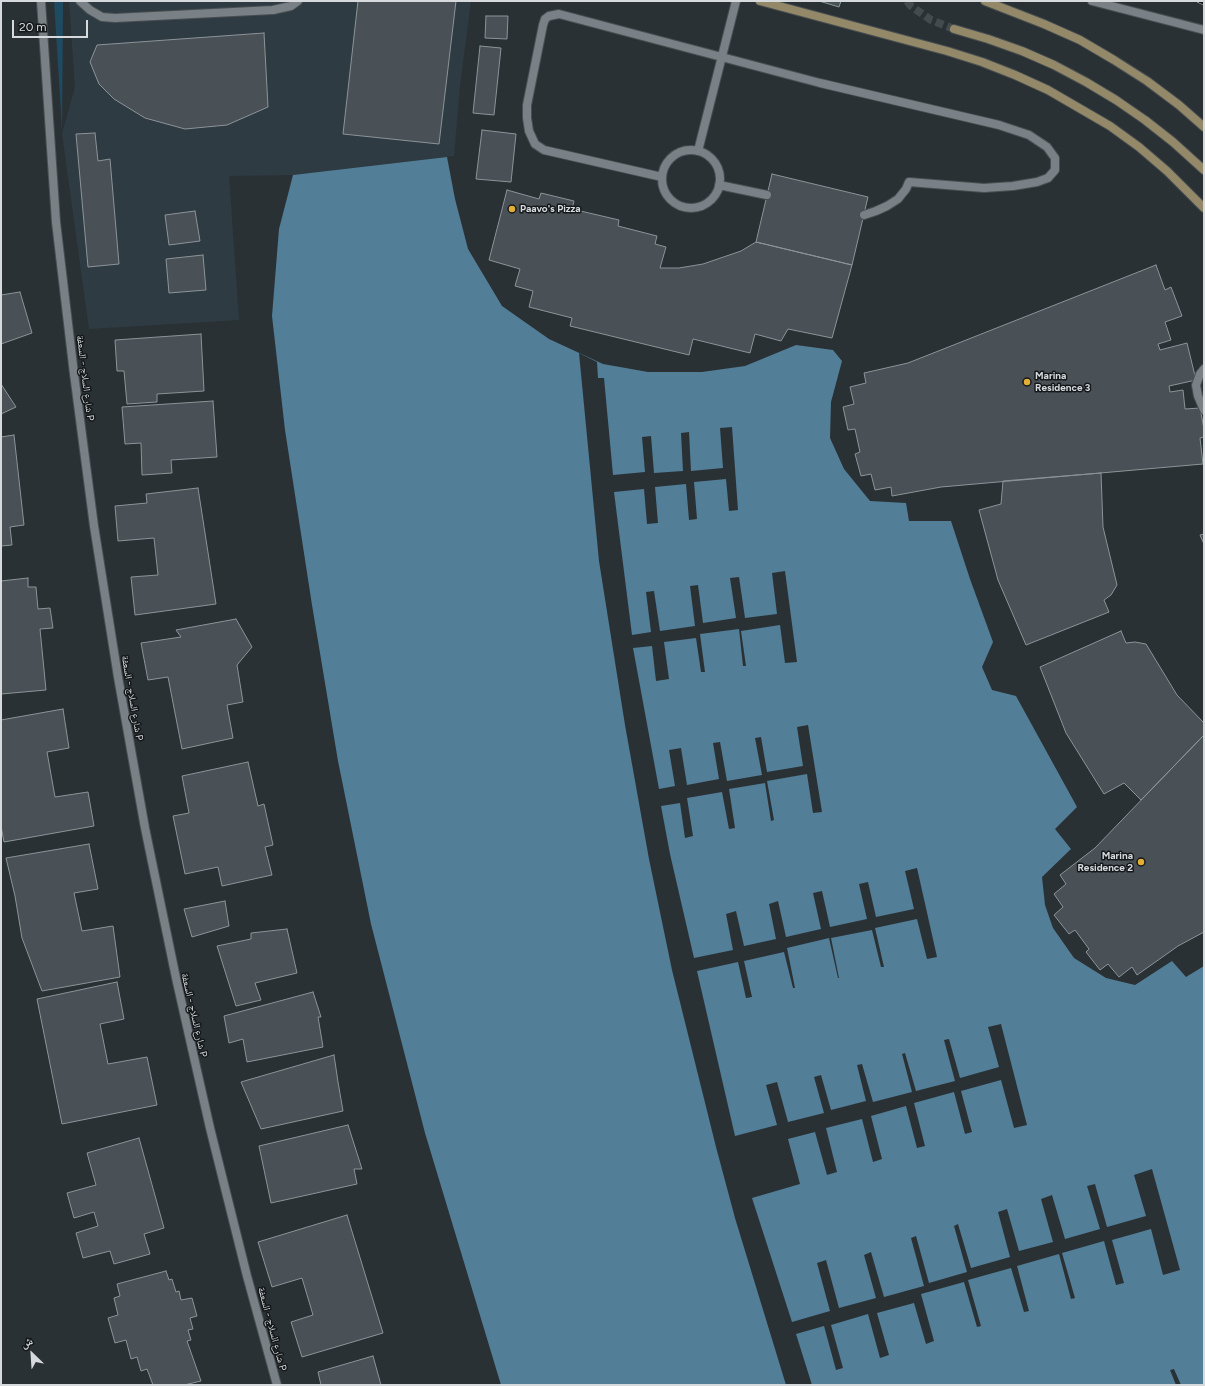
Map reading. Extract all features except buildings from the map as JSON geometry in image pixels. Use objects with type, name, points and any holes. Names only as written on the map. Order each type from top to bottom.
[{"type":"street","name":"شارع السلاج - السعفة P","points":[[41,1],[56,222],[94,526],[118,677],[145,828],[176,978],[210,1128],[247,1276],[277,1385]]},
{"type":"street","points":[[80,1],[90,10],[102,17],[115,18],[273,10],[291,6],[298,1]]},
{"type":"street","points":[[698,151],[736,1]]},
{"type":"street","points":[[760,1],[947,51],[982,62],[1022,78],[1080,107],[1140,147],[1167,171],[1204,208]]},
{"type":"street","points":[[985,1],[1080,40],[1146,81],[1179,105],[1204,127]]},
{"type":"street","points":[[1092,1],[1204,30]]},
{"type":"street","points":[[662,177],[544,150],[535,144],[529,131],[527,105],[543,25],[545,19],[549,16],[559,14],[820,83],[999,125],[1029,135],[1047,147],[1055,158],[1056,170],[1048,178],[1037,182],[1013,186],[984,188],[909,182],[906,189],[898,199],[882,209],[864,215]]},
{"type":"street","points":[[954,29],[1022,51],[1054,65],[1086,82],[1145,120],[1173,142],[1204,170]]},
{"type":"street","points":[[683,151],[698,151],[710,157],[716,165],[719,174],[719,185],[717,192],[711,200],[694,208],[685,207],[676,204],[669,198],[664,190],[662,171],[666,162],[674,155],[683,151]]},
{"type":"street","points":[[719,185],[767,195]]},
{"type":"street","points":[[1204,369],[1200,374],[1196,385],[1198,396],[1204,410]]},
{"type":"shaded area","points":[[54,1],[63,1],[62,134],[61,112]]},
{"type":"shaded area","points":[[69,1],[471,1],[460,86],[454,156],[293,175],[229,176],[239,320],[89,329],[62,134],[75,87]]},
{"type":"shaded area","points":[[447,157],[455,199],[468,249],[502,306],[549,339],[603,364],[648,372],[702,372],[745,366],[796,345],[833,350],[842,361],[831,402],[830,438],[844,469],[870,501],[906,503],[909,521],[951,521],[993,642],[982,667],[992,690],[1016,696],[1077,807],[1055,829],[1071,849],[1042,877],[1045,905],[1053,928],[1074,958],[1106,978],[1135,985],[1172,961],[1186,977],[1204,966],[1204,1385],[501,1385],[425,1133],[371,924],[338,761],[312,605],[285,430],[272,316],[279,229],[293,175]]},
{"type":"pier","points":[[579,353],[597,362],[598,378],[604,378],[613,475],[645,472],[642,437],[651,436],[654,473],[683,471],[681,433],[689,432],[691,471],[723,468],[720,428],[732,427],[738,510],[729,511],[726,479],[694,482],[697,519],[689,520],[686,484],[655,487],[658,523],[647,524],[644,489],[614,492],[632,635],[651,632],[646,592],[654,591],[660,631],[695,626],[690,586],[698,585],[703,623],[736,618],[730,578],[739,577],[745,618],[777,614],[772,573],[785,571],[797,662],[785,663],[780,625],[741,631],[746,666],[743,666],[739,629],[700,634],[705,672],[701,672],[696,638],[664,642],[669,679],[656,681],[652,646],[633,648],[659,789],[675,786],[669,750],[681,748],[687,785],[719,779],[713,743],[720,742],[727,781],[762,775],[755,738],[761,737],[767,772],[803,766],[797,727],[808,725],[822,812],[813,813],[807,774],[767,781],[774,820],[771,821],[765,783],[729,789],[735,828],[729,829],[722,792],[687,798],[693,836],[685,838],[680,803],[661,806],[670,854],[694,958],[733,950],[726,914],[736,911],[744,946],[776,939],[769,904],[778,901],[786,937],[821,929],[813,893],[822,891],[830,927],[867,919],[859,884],[868,882],[876,917],[914,909],[905,871],[917,868],[937,957],[927,959],[917,919],[875,928],[884,967],[881,967],[872,930],[831,938],[839,978],[829,938],[787,948],[795,988],[793,988],[784,952],[744,961],[752,997],[746,998],[738,962],[697,971],[735,1136],[777,1125],[766,1085],[777,1082],[788,1122],[824,1113],[814,1077],[821,1075],[831,1110],[866,1101],[857,1065],[862,1064],[873,1102],[912,1092],[902,1054],[905,1053],[916,1091],[955,1081],[944,1040],[949,1039],[960,1078],[999,1067],[988,1027],[1001,1024],[1027,1125],[1014,1128],[1001,1080],[961,1091],[972,1132],[965,1134],[954,1092],[914,1103],[925,1146],[917,1148],[906,1106],[871,1116],[882,1159],[873,1162],[862,1119],[826,1128],[837,1172],[827,1175],[815,1132],[788,1139],[800,1184],[752,1198],[792,1322],[830,1311],[817,1263],[826,1260],[839,1308],[876,1298],[864,1255],[871,1252],[884,1297],[924,1286],[911,1238],[916,1236],[929,1283],[967,1272],[954,1226],[958,1224],[971,1268],[1010,1257],[998,1212],[1007,1209],[1019,1251],[1053,1242],[1041,1199],[1052,1195],[1065,1239],[1100,1229],[1087,1186],[1095,1184],[1107,1227],[1146,1216],[1134,1175],[1152,1169],[1180,1270],[1163,1275],[1151,1229],[1112,1240],[1124,1283],[1116,1285],[1104,1241],[1062,1253],[1075,1298],[1071,1299],[1059,1254],[1017,1266],[1029,1311],[1024,1312],[1011,1268],[968,1280],[981,1326],[977,1327],[964,1282],[921,1294],[934,1341],[926,1344],[914,1303],[877,1313],[889,1355],[880,1358],[868,1314],[831,1325],[843,1368],[836,1370],[824,1326],[796,1334],[812,1385],[786,1385],[735,1218],[716,1147],[672,970],[649,859],[625,725],[599,561]]},
{"type":"pier","points":[[1174,1369],[1181,1385],[1176,1385],[1170,1370]]},
{"type":"tunnel","points":[[907,1],[911,6],[931,20],[954,29]]},
{"type":"railway","points":[[1199,1],[1204,3]]},
{"type":"place","name":"Paavo's Pizza","points":[[512,209]]},
{"type":"place","name":"Marina Residence 3","points":[[1027,382]]},
{"type":"place","name":"Marina Residence 2","points":[[1141,862]]}]
